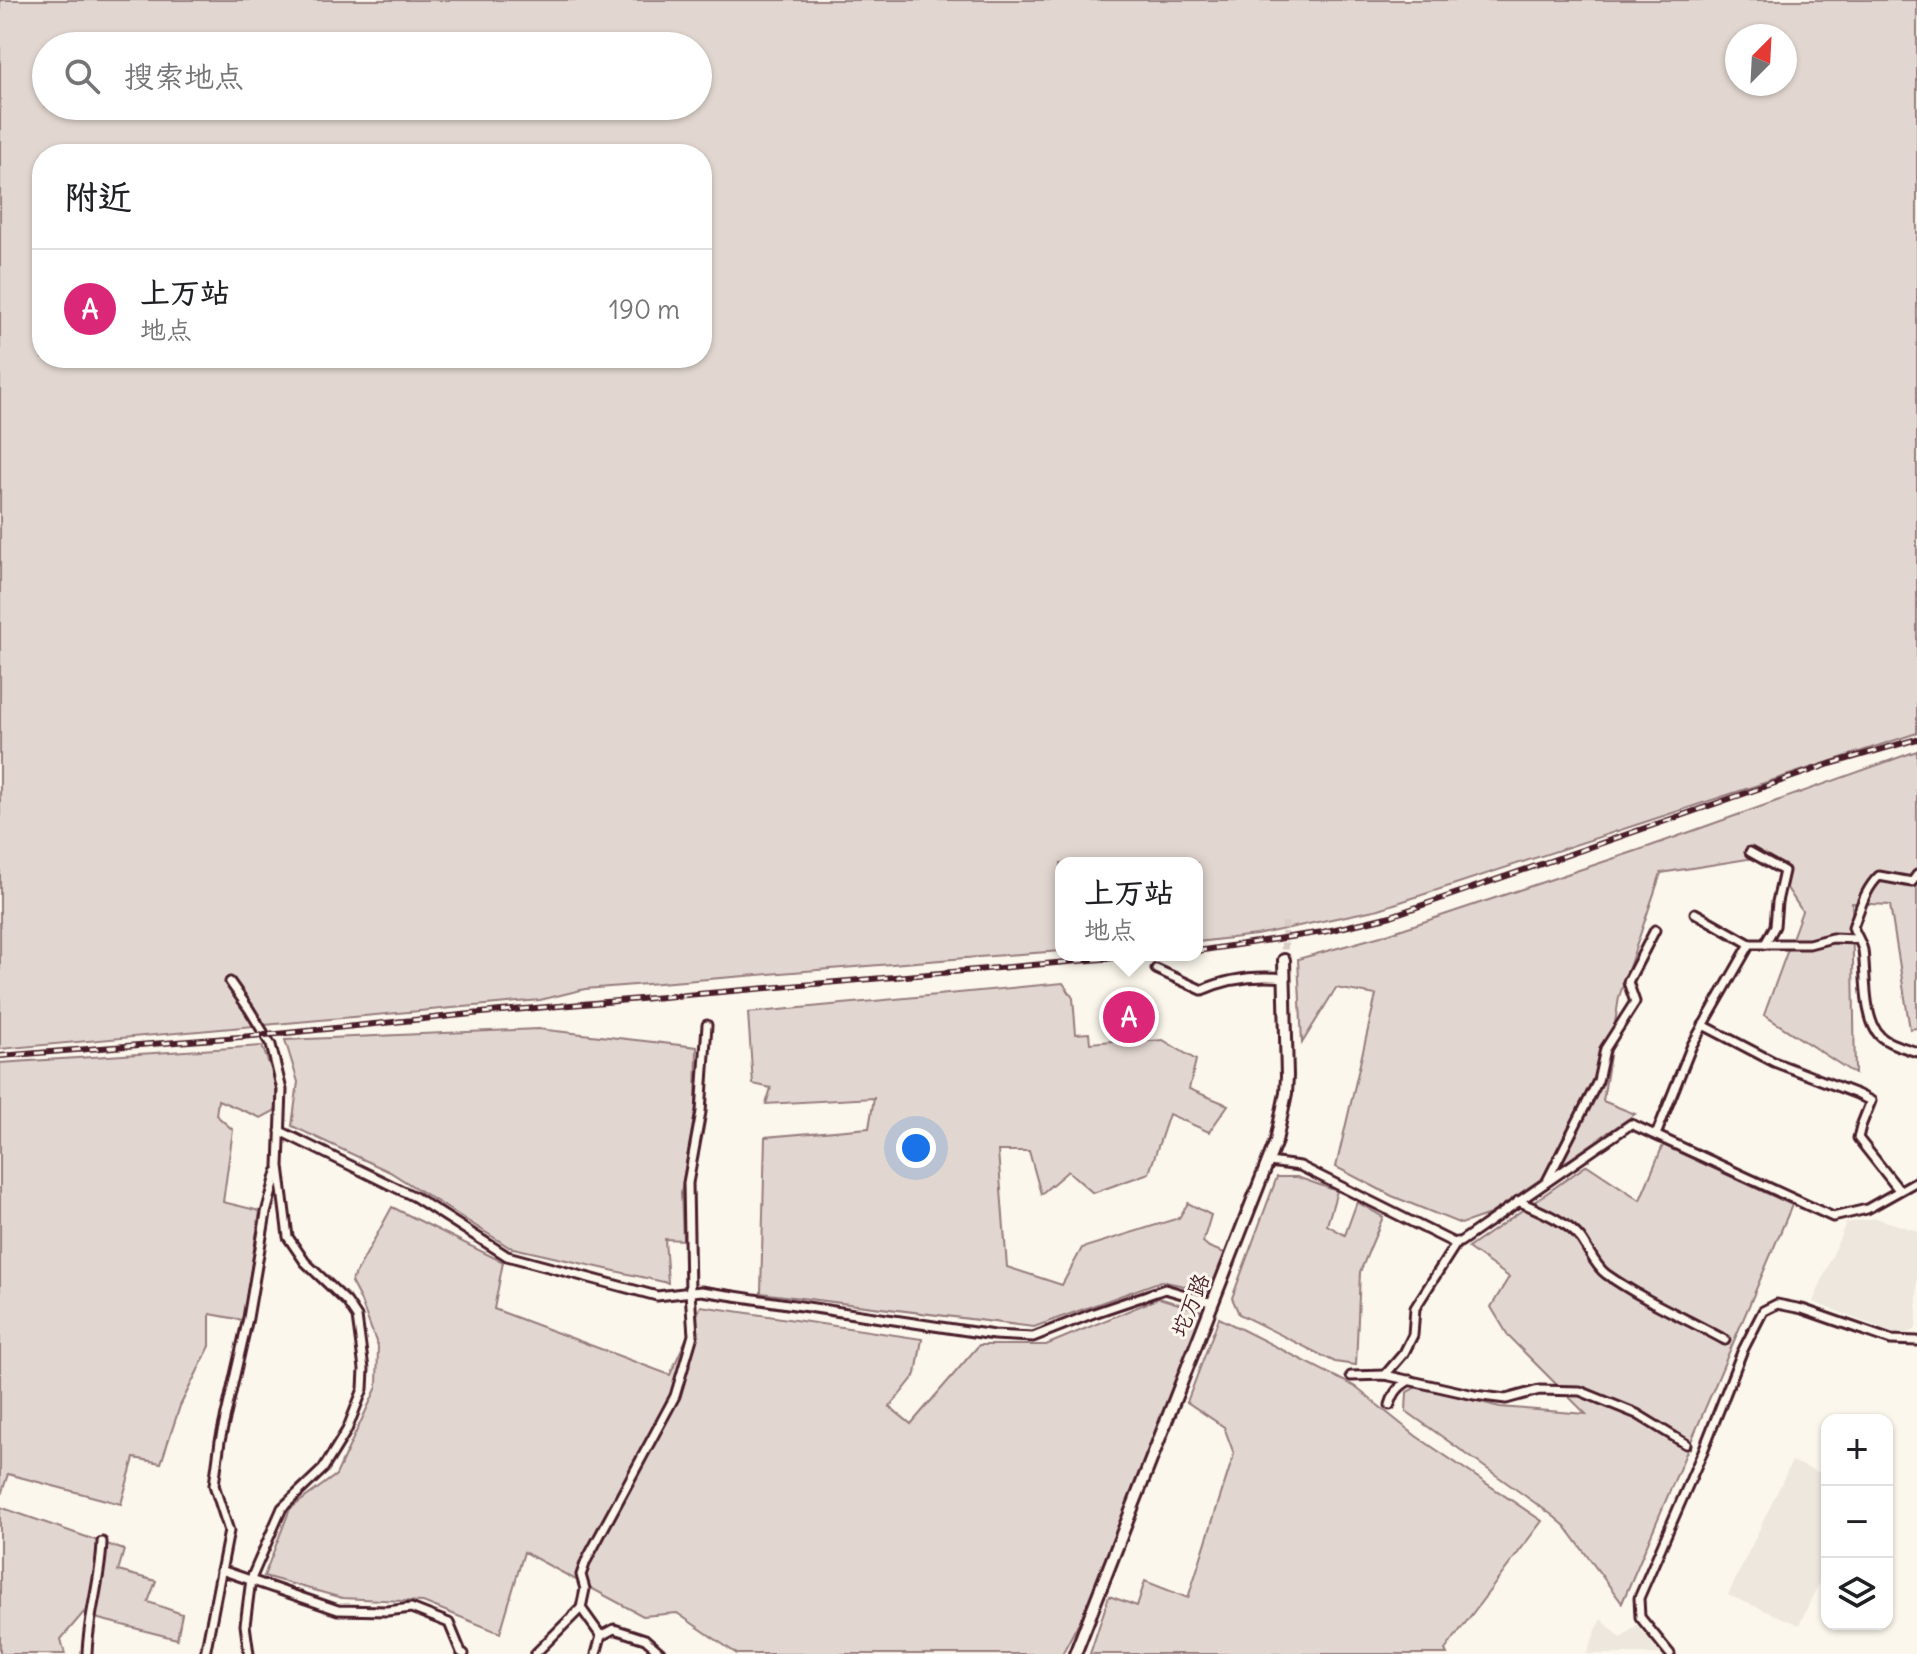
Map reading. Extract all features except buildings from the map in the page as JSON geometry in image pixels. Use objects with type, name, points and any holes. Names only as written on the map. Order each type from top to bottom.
[{"type":"main road","name":"坨万路","points":[[1075,1654],[1269,1162],[1286,1085],[1284,960]]},
{"type":"street","points":[[1750,852],[1784,871],[1775,926],[1765,944]]},
{"type":"street","points":[[1917,875],[1912,882],[1879,876],[1863,898],[1853,927],[1862,945],[1869,1011],[1874,1027],[1888,1041],[1917,1052]]},
{"type":"street","points":[[1695,913],[1750,944],[1809,944],[1832,938],[1857,939]]},
{"type":"street","points":[[1547,1181],[1598,1081],[1605,1049],[1635,1002],[1628,982],[1655,930]]},
{"type":"street","points":[[1656,1135],[1692,1045],[1750,944]]},
{"type":"street","points":[[1156,969],[1202,990],[1223,981],[1246,977],[1285,978]]},
{"type":"street","points":[[230,982],[271,1045],[282,1090],[279,1166],[288,1237],[305,1262],[347,1302],[357,1317],[364,1369],[363,1389],[347,1430],[323,1469],[282,1508],[251,1579],[245,1625],[249,1654]]},
{"type":"street","points":[[535,1654],[581,1608],[585,1589],[581,1575],[586,1561],[675,1396],[693,1335],[688,1183],[701,1112],[707,1025]]},
{"type":"street","points":[[1703,1025],[1774,1062],[1871,1101],[1858,1138],[1899,1190]]},
{"type":"street","points":[[1385,1375],[1404,1353],[1413,1335],[1415,1308],[1457,1242],[1631,1124],[1833,1217],[1867,1209],[1917,1181]]},
{"type":"street","points":[[280,1131],[415,1197],[507,1256],[657,1296],[701,1291],[994,1335],[1033,1337],[1165,1289],[1213,1303]]},
{"type":"street","points":[[1269,1162],[1300,1166],[1457,1242]]},
{"type":"street","points":[[205,1654],[229,1531],[214,1485],[220,1441],[248,1318],[266,1213],[279,1166]]},
{"type":"street","points":[[1518,1201],[1547,1214],[1579,1235],[1603,1272],[1656,1306],[1725,1340]]},
{"type":"street","points":[[1670,1654],[1640,1617],[1639,1598],[1742,1352],[1763,1311],[1777,1304],[1802,1309],[1891,1340],[1917,1341]]},
{"type":"street","points":[[1351,1376],[1385,1375],[1506,1399],[1539,1390],[1580,1391],[1637,1414],[1686,1444]]},
{"type":"street","points":[[1390,1405],[1394,1392],[1410,1380]]},
{"type":"street","points":[[87,1654],[102,1542]]},
{"type":"street","points":[[221,1570],[338,1610],[411,1608],[449,1623],[464,1654]]},
{"type":"street","points":[[581,1608],[601,1636]]},
{"type":"street","points":[[596,1654],[601,1636],[614,1629],[645,1639],[662,1654]]},
{"type":"shaded area","points":[[0,0],[1917,0],[1917,733],[1379,909],[1256,935],[1203,941],[1203,857],[1055,857],[1055,951],[585,989],[540,1000],[0,1049]]},
{"type":"shaded area","points":[[1917,751],[1917,1028],[1910,1029],[1890,905],[1852,903],[1855,1074],[1764,1015],[1802,911],[1766,856],[1661,873],[1619,997],[1603,1101],[1635,1114],[1490,1214],[1461,1224],[1392,1196],[1336,1167],[1376,995],[1336,988],[1302,1043],[1298,959],[1381,936],[1645,848]]},
{"type":"shaded area","points":[[1063,983],[1073,998],[1076,1034],[1089,1033],[1090,1043],[1163,1040],[1196,1060],[1189,1089],[1228,1105],[1209,1132],[1169,1114],[1149,1173],[1093,1193],[1068,1171],[1041,1194],[1029,1151],[998,1151],[1007,1267],[1062,1285],[1082,1248],[1179,1218],[1188,1203],[1211,1215],[1203,1242],[1230,1255],[1213,1292],[1161,1281],[1034,1327],[761,1293],[765,1137],[869,1128],[874,1098],[766,1104],[771,1088],[753,1084],[748,1013]]},
{"type":"shaded area","points":[[538,1029],[697,1047],[696,1107],[681,1192],[683,1240],[665,1239],[668,1283],[509,1247],[390,1172],[292,1126],[298,1082],[285,1040]]},
{"type":"shaded area","points":[[262,1046],[276,1082],[276,1110],[261,1118],[218,1100],[216,1115],[233,1130],[223,1202],[260,1211],[243,1320],[210,1314],[210,1346],[180,1406],[161,1463],[134,1458],[121,1504],[8,1474],[0,1498],[0,1063]]},
{"type":"shaded area","points":[[1663,1145],[1792,1205],[1622,1603],[1565,1526],[1406,1411],[1407,1392],[1418,1386],[1500,1407],[1586,1414],[1509,1337],[1491,1307],[1509,1277],[1468,1248],[1587,1165],[1640,1200]]},
{"type":"shaded area","points":[[1277,1177],[1297,1177],[1337,1191],[1327,1225],[1345,1235],[1357,1202],[1383,1217],[1360,1272],[1356,1365],[1335,1362],[1239,1314],[1232,1298]]},
{"type":"shaded area","points":[[392,1207],[503,1262],[494,1309],[670,1375],[701,1306],[922,1339],[916,1374],[890,1407],[911,1424],[979,1345],[1046,1345],[1159,1298],[1205,1312],[1086,1609],[1062,1654],[737,1654],[677,1613],[643,1616],[524,1552],[500,1633],[423,1602],[342,1598],[264,1576],[290,1509],[336,1475],[377,1387],[378,1347],[351,1282]]},
{"type":"shaded area","points":[[1876,1218],[1917,1231],[1917,1324],[1915,1330],[1900,1336],[1813,1302],[1846,1223]]},
{"type":"shaded area","points":[[1219,1318],[1354,1386],[1416,1436],[1542,1521],[1445,1650],[1447,1654],[1090,1654],[1109,1596],[1137,1606],[1145,1581],[1188,1598],[1234,1454],[1224,1427],[1187,1402]]},
{"type":"shaded area","points":[[1792,1461],[1821,1473],[1821,1579],[1799,1625],[1728,1595]]},
{"type":"shaded area","points":[[0,1507],[124,1550],[118,1571],[156,1581],[148,1602],[182,1614],[177,1639],[99,1619],[84,1612],[61,1639],[65,1654],[0,1654]]},
{"type":"shaded area","points":[[1601,1619],[1621,1638],[1637,1625],[1661,1654],[1586,1654]]},
{"type":"tunnel","points":[[1284,960],[1285,922]]},
{"type":"railway","points":[[1203,950],[1323,932],[1391,916],[1830,764],[1917,739]]},
{"type":"railway","points":[[0,1056],[1079,961]]},
{"type":"place","name":"上万站","points":[[1129,1017]]}]
